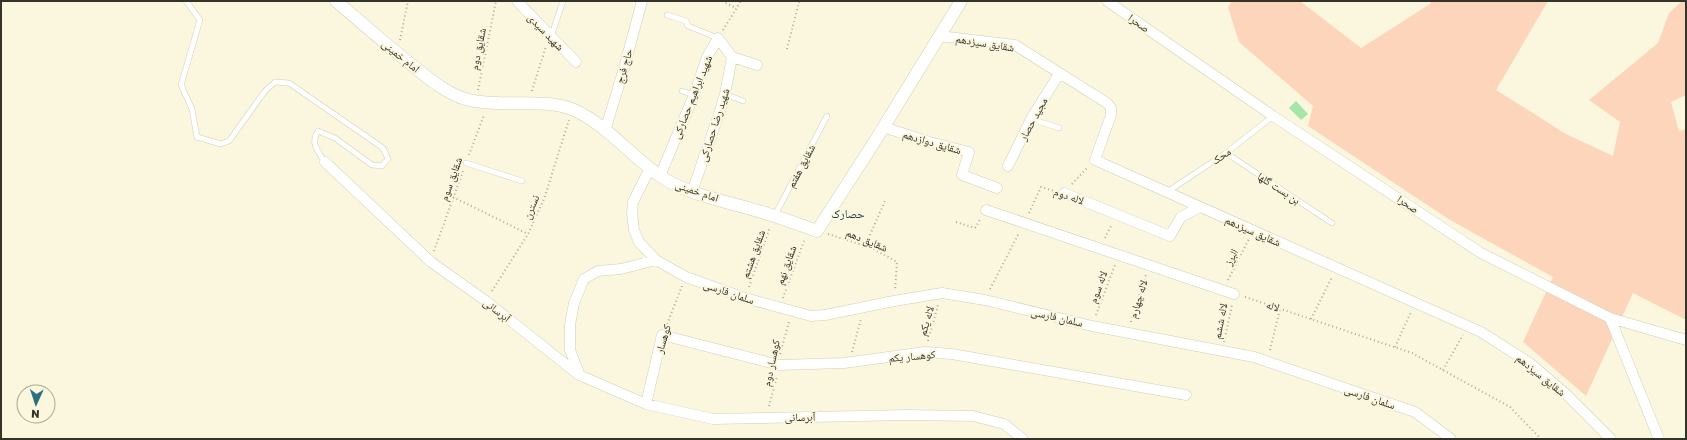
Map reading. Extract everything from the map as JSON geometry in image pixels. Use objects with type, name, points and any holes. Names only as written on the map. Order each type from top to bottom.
[{"type":"street","name":"امام خمینی","points":[[336,1],[437,84],[454,94],[468,100],[557,105],[572,110],[590,119],[660,176],[692,192],[775,215],[813,229]]},
{"type":"street","name":"شهید سیدی","points":[[517,1],[576,62]]},
{"type":"street","name":"حاج فرج","points":[[605,131],[642,1]]},
{"type":"street","points":[[813,229],[883,127],[961,1]]},
{"type":"street","name":"صحرا","points":[[1107,1],[1273,116],[1481,253],[1610,318],[1686,340]]},
{"type":"street","name":"شقایق سیزدهم","points":[[939,36],[1015,45],[1107,103],[1111,108],[1095,160],[1481,332],[1531,364],[1566,394],[1611,439]]},
{"type":"street","points":[[718,38],[732,57],[757,65]]},
{"type":"street","name":"شهید ابراهیم حصارکی","points":[[660,176],[694,95],[707,57],[718,38]]},
{"type":"street","name":"شهید رضا حصارکی","points":[[692,192],[725,94],[732,57]]},
{"type":"street","name":"مجید حصار","points":[[1008,166],[1031,119],[1059,74]]},
{"type":"street","name":"شقایق دوازدهم","points":[[883,127],[930,142],[969,152],[962,175],[997,188]]},
{"type":"street","name":"آبرسانی","points":[[325,162],[431,262],[486,301],[580,375],[646,404],[713,419],[766,417],[973,416],[1004,424],[1023,439]]},
{"type":"street","points":[[580,375],[570,350],[570,325],[574,303],[584,279],[598,271],[621,269],[656,260],[639,242],[634,230],[632,213],[634,202],[650,168]]},
{"type":"street","name":"لاله دوم","points":[[1064,193],[1170,236],[1181,217],[1200,207]]},
{"type":"street","points":[[986,210],[1234,294]]},
{"type":"street","name":"سلمان فارسی","points":[[656,260],[686,277],[745,298],[811,316],[825,315],[942,293],[985,300],[1092,326],[1222,351],[1267,362],[1415,412],[1450,439]]},
{"type":"street","points":[[1610,318],[1659,439]]},
{"type":"street","name":"کوهسار یکم","points":[[662,335],[779,366],[849,362],[925,352],[952,354],[1186,395]]},
{"type":"street","name":"کوهسار","points":[[646,404],[662,335]]},
{"type":"lane","points":[[186,1],[200,20],[181,85],[192,109],[197,137],[221,144],[229,141],[265,91],[275,82],[289,83],[383,148],[388,159],[382,166],[372,165],[335,138],[318,131],[314,138],[315,146],[325,162]]},
{"type":"lane","points":[[550,36],[563,1]]},
{"type":"lane","points":[[666,15],[686,21],[688,26],[718,38]]},
{"type":"lane","points":[[682,90],[694,95]]},
{"type":"lane","points":[[725,94],[743,101]]},
{"type":"lane","name":"شقایق هفتم","points":[[775,215],[827,116]]},
{"type":"lane","name":"محک","points":[[1167,192],[1226,153],[1273,116]]},
{"type":"lane","points":[[1031,119],[1059,128]]},
{"type":"lane","name":"بن بست گلها","points":[[1226,153],[1332,223]]},
{"type":"lane","points":[[466,163],[522,182]]},
{"type":"path","points":[[398,53],[408,1]]},
{"type":"path","name":"شقایق دوم","points":[[476,101],[496,1]]},
{"type":"path","points":[[722,1],[736,8]]},
{"type":"path","points":[[718,38],[741,1]]},
{"type":"path","points":[[787,49],[799,2],[795,1]]},
{"type":"path","points":[[529,104],[550,36]]},
{"type":"path","name":"شقایق سوم","points":[[431,262],[453,197],[489,102]]},
{"type":"path","name":"نسترن","points":[[486,301],[528,234],[544,198],[572,110]]},
{"type":"path","points":[[1064,193],[1095,160]]},
{"type":"path","name":"لاله دوم","points":[[985,300],[1041,187],[1064,193]]},
{"type":"path","points":[[453,197],[528,234]]},
{"type":"path","points":[[865,246],[885,201]]},
{"type":"path","points":[[1100,248],[1117,214]]},
{"type":"path","name":"شقایق هشتم","points":[[745,298],[775,215]]},
{"type":"path","points":[[956,222],[975,228]]},
{"type":"path","name":"شقایق دهم","points":[[813,229],[865,246],[897,262],[894,301]]},
{"type":"path","name":"شقایق نهم","points":[[779,308],[813,229]]},
{"type":"path","name":"البرز","points":[[1223,290],[1253,231]]},
{"type":"path","name":"لاله سوم","points":[[1092,326],[1118,254]]},
{"type":"path","name":"لاله چهارم","points":[[1128,333],[1149,265]]},
{"type":"path","points":[[1311,319],[1336,268]]},
{"type":"path","name":"کوهسار","points":[[662,335],[686,277]]},
{"type":"path","name":"لاله یکم","points":[[925,352],[942,293]]},
{"type":"path","name":"لاله","points":[[1234,294],[1412,353],[1510,407],[1541,439]]},
{"type":"path","name":"لاله ششم","points":[[1222,351],[1234,294]]},
{"type":"path","points":[[1395,347],[1415,303]]},
{"type":"path","points":[[849,362],[864,307]]},
{"type":"path","points":[[1267,362],[1280,309]]},
{"type":"path","name":"کوهسار دوم","points":[[766,417],[792,311]]},
{"type":"path","points":[[1443,370],[1468,327]]},
{"type":"shaded area","points":[[1232,1],[1300,1],[1361,48],[1430,4],[1431,1],[1548,1],[1496,90],[1566,134],[1613,156],[1620,122],[1589,100],[1658,43],[1669,13],[1682,1],[1686,1],[1686,95],[1671,102],[1679,131],[1686,129],[1686,320],[1633,293],[1586,396],[1523,342],[1553,277],[1450,220],[1308,126],[1313,106],[1239,42],[1228,7]]},
{"type":"shaded area","points":[[1296,101],[1308,114],[1301,120],[1289,108]]},
{"type":"district","name":"حصارک","points":[[848,214]]}]
